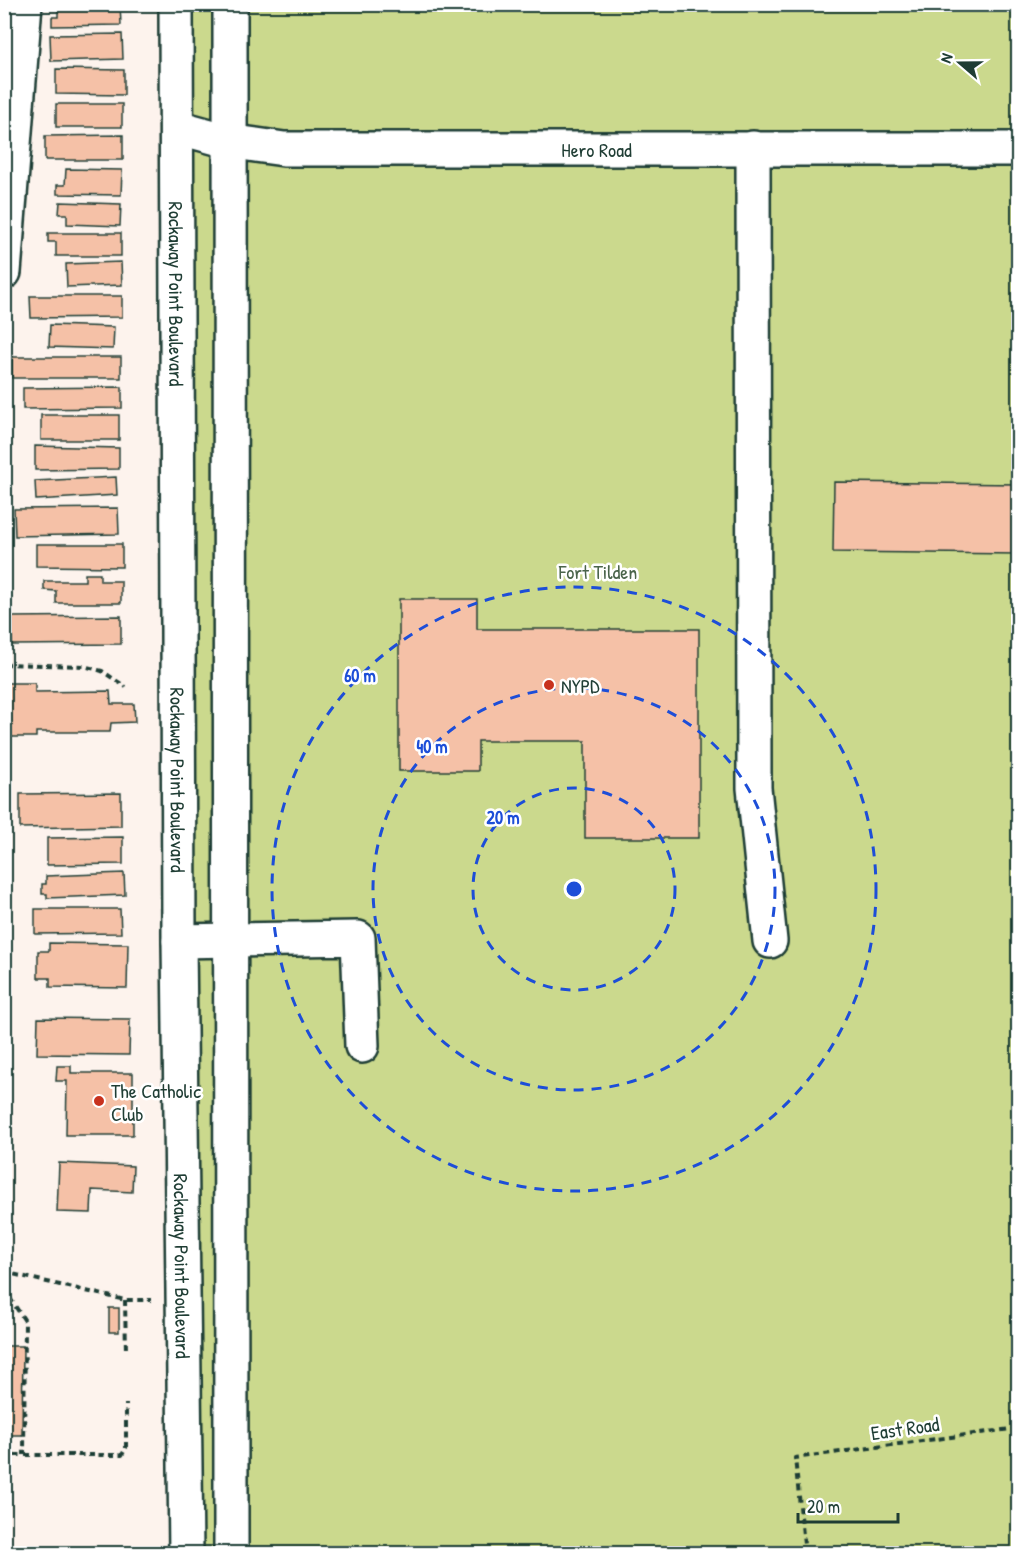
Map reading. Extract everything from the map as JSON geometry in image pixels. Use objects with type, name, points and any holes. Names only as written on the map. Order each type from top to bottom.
[{"type":"street","points":[[4,272],[25,4]]},
{"type":"street","name":"Rockaway Point Boulevard","points":[[176,4],[179,941],[186,1549]]},
{"type":"street","points":[[186,1549],[231,1550],[228,141],[230,4]]},
{"type":"street","name":"Hero Road","points":[[177,128],[228,141],[284,149],[1018,149]]},
{"type":"street","points":[[753,148],[754,788],[770,941]]},
{"type":"street","points":[[178,772],[229,771]]},
{"type":"street","points":[[179,941],[358,938],[362,1046]]},
{"type":"street","points":[[185,1389],[231,1388]]},
{"type":"path","points":[[4,664],[84,666],[102,671],[126,687]]},
{"type":"path","points":[[4,1272],[125,1300],[162,1300]]},
{"type":"path","points":[[4,1289],[25,1322],[24,1455]]},
{"type":"path","points":[[125,1300],[126,1352]]},
{"type":"path","points":[[4,1455],[122,1455],[126,1448],[126,1404]]},
{"type":"path","name":"East Road","points":[[806,1554],[795,1458],[1018,1428]]},
{"type":"green space","name":"Fort Tilden","points":[[176,5],[1018,5],[1018,1553],[181,1553]]},
{"type":"building","points":[[58,4],[120,4],[121,25],[52,26],[52,17],[58,17]]},
{"type":"building","points":[[122,34],[123,59],[51,61],[50,35]]},
{"type":"building","points":[[56,69],[124,70],[124,95],[56,94]]},
{"type":"building","points":[[56,104],[122,104],[122,127],[56,127]]},
{"type":"building","points":[[123,135],[123,160],[45,160],[45,136]]},
{"type":"building","points":[[66,169],[122,170],[121,195],[57,194],[57,185],[65,185]]},
{"type":"building","points":[[60,202],[121,204],[120,226],[67,224],[67,214],[59,214]]},
{"type":"building","points":[[48,233],[121,233],[121,256],[56,256],[56,242],[48,242]]},
{"type":"building","points":[[121,262],[122,285],[67,287],[66,264]]},
{"type":"building","points":[[30,296],[122,296],[122,317],[31,318]]},
{"type":"building","points":[[50,325],[114,327],[113,349],[49,347]]},
{"type":"building","points":[[12,357],[121,357],[121,378],[12,378]]},
{"type":"building","points":[[122,387],[122,408],[23,409],[23,388]]},
{"type":"building","points":[[41,415],[119,415],[119,440],[41,440]]},
{"type":"building","points":[[35,446],[119,448],[119,469],[35,470]]},
{"type":"building","points":[[116,477],[117,495],[36,500],[35,481]]},
{"type":"building","points":[[834,482],[1018,484],[1018,554],[833,552]]},
{"type":"building","points":[[118,508],[119,534],[15,536],[14,509]]},
{"type":"building","points":[[36,544],[122,544],[122,567],[36,566]]},
{"type":"building","points":[[85,574],[100,574],[100,581],[121,581],[121,603],[56,603],[56,591],[44,590],[44,581],[85,581]]},
{"type":"building","name":"NYPD","points":[[399,599],[477,599],[477,629],[699,629],[699,838],[585,838],[585,741],[478,741],[478,771],[399,771]]},
{"type":"building","points":[[121,616],[121,644],[12,645],[11,617]]},
{"type":"building","points":[[4,683],[35,683],[35,692],[110,691],[111,704],[134,704],[135,722],[111,723],[110,732],[36,732],[36,737],[4,737]]},
{"type":"building","points":[[121,793],[121,826],[20,828],[20,794]]},
{"type":"building","points":[[123,837],[123,864],[47,865],[47,838]]},
{"type":"building","points":[[124,873],[125,895],[47,898],[47,894],[42,894],[42,884],[46,884],[46,876]]},
{"type":"building","points":[[35,909],[120,909],[121,933],[35,934]]},
{"type":"building","points":[[49,943],[128,944],[127,988],[50,987],[50,978],[38,978],[38,951],[49,951]]},
{"type":"building","points":[[38,1018],[130,1019],[129,1055],[37,1054]]},
{"type":"building","name":"The Catholic Club","points":[[57,1066],[71,1066],[71,1073],[133,1073],[133,1135],[66,1135],[67,1081],[56,1081]]},
{"type":"building","points":[[59,1163],[133,1166],[132,1192],[92,1190],[91,1213],[57,1212]]},
{"type":"building","points":[[109,1308],[119,1308],[119,1332],[109,1332]]},
{"type":"building","points":[[4,1346],[23,1346],[22,1435],[4,1435]]},
{"type":"place","name":"NYPD","points":[[549,685]]},
{"type":"place","name":"The Catholic Club","points":[[99,1101]]}]
